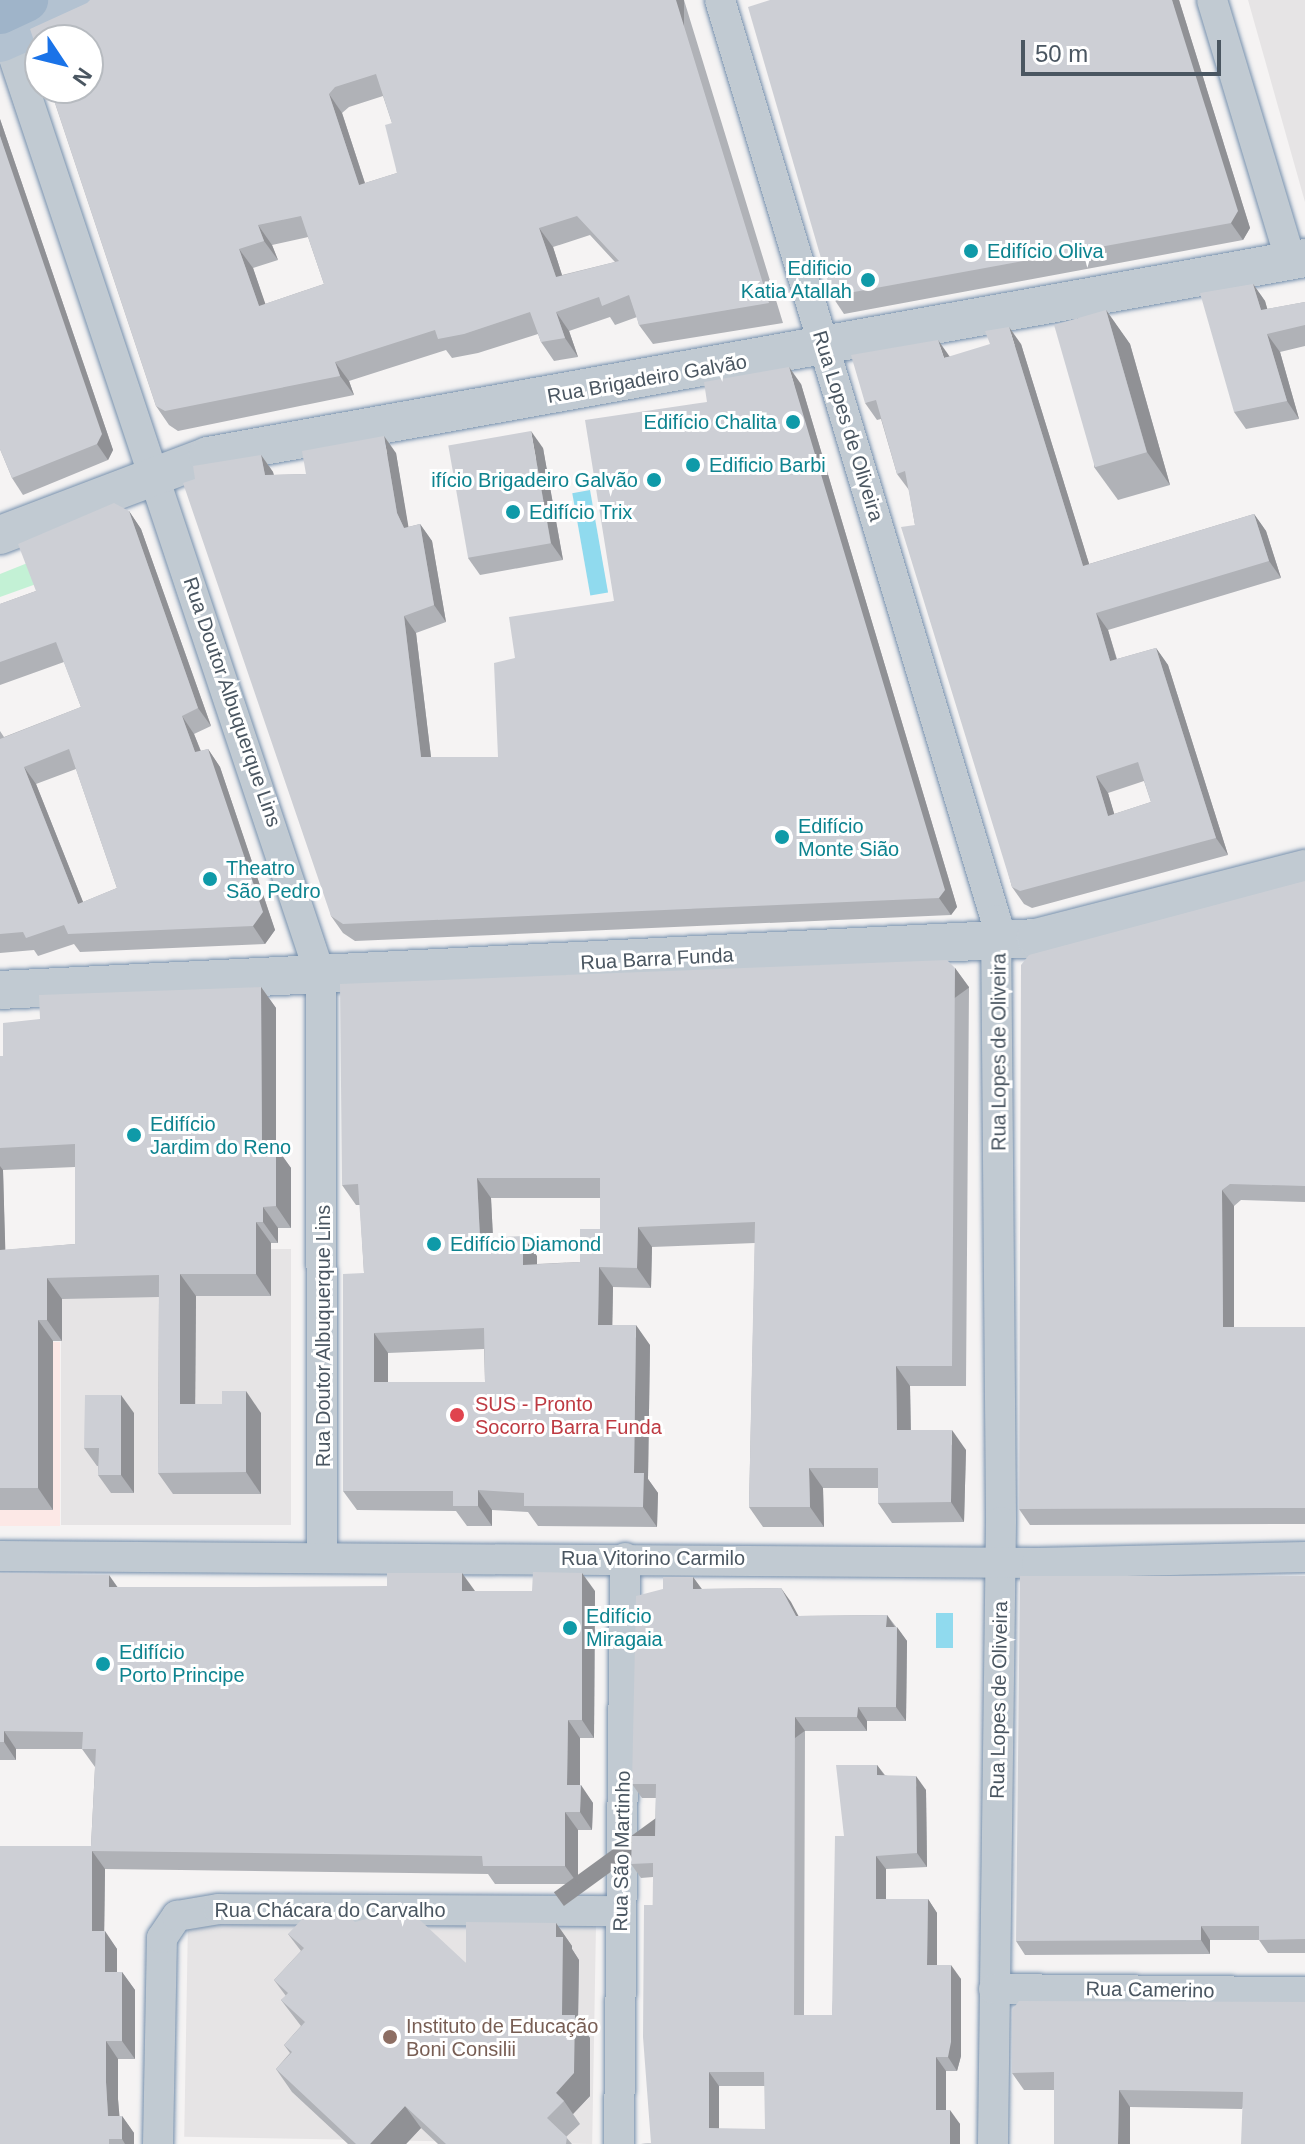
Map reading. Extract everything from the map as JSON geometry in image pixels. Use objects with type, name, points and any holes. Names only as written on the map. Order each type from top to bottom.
[{"type":"main road","points":[[7,21],[90,0]]},
{"type":"street","points":[[1212,0],[1298,260]]},
{"type":"street","name":"Rua Lopes de Oliveira","points":[[729,3],[825,348],[998,941],[1001,1561],[993,2144]]},
{"type":"street","name":"Rua Doutor Albuquerque Lins","points":[[7,21],[321,977],[322,1557]]},
{"type":"street","name":"Rua Brigadeiro Galvão","points":[[0,535],[154,471],[1298,260]]},
{"type":"street","name":"Rua Barra Funda","points":[[0,990],[321,977],[998,941],[1089,929],[1305,869]]},
{"type":"street","name":"Rua Vitorino Carmilo","points":[[0,1556],[1001,1561],[1305,1557]]},
{"type":"street","name":"Rua São Martinho","points":[[619,2144],[625,1558]]},
{"type":"street","name":"Rua Chácara do Carvalho","points":[[158,2144],[162,1938],[177,1916],[219,1909],[621,1911]]},
{"type":"street","name":"Rua Camerino","points":[[994,1989],[1305,1992]]},
{"type":"shaded area","points":[[1248,0],[1305,0],[1305,202]]},
{"type":"shaded area","points":[[61,1249],[291,1249],[291,1525],[61,1525]]},
{"type":"shaded area","points":[[0,1342],[60,1342],[60,1526],[0,1526]]},
{"type":"shaded area","name":"Instituto de Educação Boni Consilii","points":[[188,1917],[596,1924],[592,2144],[184,2137]]},
{"type":"green space","points":[[30,562],[39,583],[0,597],[0,574]]},
{"type":"water","points":[[590,490],[608,592],[590,596],[572,493]]},
{"type":"water","points":[[936,1613],[953,1613],[953,1648],[936,1648]]},
{"type":"building","points":[[90,0],[676,0],[769,303],[639,325],[629,295],[602,306],[599,297],[556,312],[565,338],[541,342],[530,312],[464,334],[438,339],[435,330],[335,362],[340,376],[165,411],[156,406],[55,104],[104,104],[104,24],[41,24]],"holes":[[[376,74],[392,123],[385,125],[397,173],[359,185],[329,94],[335,87]],[[301,216],[324,284],[259,306],[239,249],[264,241],[258,225]],[[577,216],[619,261],[556,277],[539,228]]]},
{"type":"building","points":[[770,0],[1172,0],[1238,211],[1231,223],[832,296],[748,7]]},
{"type":"building","points":[[0,136],[102,434],[97,444],[12,478],[0,449]]},
{"type":"building","points":[[1253,284],[1261,310],[1305,302],[1305,325],[1267,334],[1287,401],[1234,412],[1200,293]]},
{"type":"building","points":[[1106,310],[1147,452],[1095,467],[1054,325]]},
{"type":"building","points":[[1009,327],[1083,566],[1254,514],[1269,561],[1096,613],[1110,661],[1156,648],[1216,838],[1020,891],[1012,887],[901,527],[915,525],[905,471],[897,474],[876,400],[865,403],[851,355],[938,340],[944,358],[990,344],[985,331]],"holes":[[[1138,762],[1151,802],[1108,816],[1096,776]]]},
{"type":"building","points":[[789,367],[945,890],[939,898],[343,924],[331,916],[183,483],[195,479],[193,466],[261,455],[265,475],[306,474],[302,451],[384,436],[397,513],[404,528],[420,524],[434,605],[404,616],[421,757],[498,757],[494,663],[515,658],[509,617],[614,601],[585,420],[707,402],[704,382]]},
{"type":"building","name":"Edifício Trix","points":[[531,431],[551,543],[468,558],[448,446]]},
{"type":"building","points":[[114,503],[129,511],[198,708],[182,716],[195,752],[208,749],[263,912],[253,926],[68,934],[64,925],[26,938],[23,932],[0,934],[0,739],[81,707],[56,642],[0,662],[0,604],[36,591],[18,544]],"holes":[[[69,749],[117,888],[78,904],[24,767]]]},
{"type":"building","points":[[1305,881],[1305,1186],[1230,1184],[1222,1190],[1223,1327],[1305,1327],[1305,1508],[1019,1509],[1021,965],[1029,955]]},
{"type":"building","points":[[947,960],[955,968],[952,1366],[896,1366],[897,1430],[952,1430],[951,1502],[878,1503],[878,1468],[809,1468],[810,1507],[749,1507],[755,1222],[638,1227],[637,1268],[599,1267],[598,1325],[636,1325],[634,1473],[644,1473],[643,1507],[524,1506],[524,1493],[478,1490],[478,1506],[453,1506],[453,1491],[343,1491],[343,1274],[364,1273],[358,1184],[342,1185],[340,984]],"holes":[[[477,1178],[600,1178],[600,1229],[580,1229],[580,1262],[523,1265],[523,1236],[480,1238]],[[484,1328],[485,1382],[374,1382],[374,1333]]]},
{"type":"building","points":[[261,987],[262,1147],[276,1147],[276,1206],[263,1207],[263,1222],[256,1222],[256,1274],[180,1274],[180,1404],[222,1404],[222,1391],[246,1391],[246,1472],[158,1473],[159,1275],[47,1278],[47,1320],[38,1320],[38,1488],[0,1488],[0,1250],[75,1244],[75,1144],[0,1148],[3,1023],[40,1019],[39,995]]},
{"type":"building","points":[[85,1395],[121,1395],[121,1475],[98,1475],[99,1448],[84,1448]]},
{"type":"building","points":[[533,1572],[582,1573],[582,1720],[568,1720],[567,1785],[581,1785],[580,1812],[565,1812],[565,1866],[483,1866],[482,1856],[92,1851],[92,1931],[105,1931],[105,1972],[122,1972],[122,2041],[106,2041],[106,2082],[108,2116],[122,2116],[122,2139],[109,2139],[109,2144],[0,2144],[0,1846],[91,1846],[96,1749],[82,1749],[83,1732],[4,1731],[4,1742],[0,1742],[0,1573],[109,1575],[109,1587],[241,1587],[387,1586],[387,1573],[462,1573],[462,1591],[532,1591]]},
{"type":"building","points":[[1020,1576],[1305,1576],[1305,1939],[1259,1940],[1259,1926],[1201,1926],[1201,1940],[1016,1941]]},
{"type":"building","points":[[663,1577],[693,1577],[693,1589],[781,1588],[796,1616],[887,1615],[886,1627],[897,1627],[896,1707],[858,1707],[857,1717],[795,1717],[794,2015],[832,2015],[835,1836],[844,1836],[836,1765],[877,1765],[877,1775],[916,1776],[917,1853],[876,1856],[876,1899],[928,1899],[927,1965],[951,1965],[951,2042],[948,2057],[936,2057],[936,2110],[950,2110],[950,2144],[641,2144],[651,2143],[643,2037],[644,1905],[653,1905],[653,1863],[631,1864],[632,1836],[655,1836],[656,1784],[632,1784],[636,1596],[663,1589]],"holes":[[[709,2072],[764,2072],[765,2129],[709,2128]]]},
{"type":"building","name":"Instituto de Educação Boni Consilii","points":[[407,1908],[466,1963],[466,1922],[556,1923],[556,1937],[563,1937],[562,2015],[575,2015],[574,2073],[556,2093],[564,2101],[547,2118],[567,2137],[566,2144],[446,2144],[405,2106],[370,2144],[356,2144],[276,2069],[292,2052],[284,2045],[305,2022],[281,2000],[288,1993],[274,1980],[304,1948],[288,1934],[306,1915],[348,1915],[355,1922]]},
{"type":"building","points":[[1019,2001],[1305,2002],[1305,2144],[1241,2144],[1243,2092],[1119,2090],[1118,2144],[1054,2144],[1054,2072],[1012,2073],[1012,2010]]},
{"type":"place","name":"Edifício Oliva","points":[[971,251]]},
{"type":"place","name":"Edificio Katia Atallah","points":[[868,280]]},
{"type":"place","name":"Edifício Chalita","points":[[793,422]]},
{"type":"place","name":"Edificio Barbi","points":[[693,465]]},
{"type":"place","name":"ifício Brigadeiro Galvão","points":[[654,480]]},
{"type":"place","name":"Edifício Trix","points":[[513,512]]},
{"type":"place","name":"Edifício Monte Sião","points":[[782,837]]},
{"type":"place","name":"Theatro São Pedro","points":[[210,879]]},
{"type":"place","name":"Edifício Jardim do Reno","points":[[134,1135]]},
{"type":"place","name":"Edifício Diamond","points":[[434,1244]]},
{"type":"place","name":"SUS - Pronto Socorro Barra Funda","points":[[457,1415]]},
{"type":"place","name":"Edifício Miragaia","points":[[570,1628]]},
{"type":"place","name":"Edifício Porto Principe","points":[[103,1664]]},
{"type":"place","name":"Instituto de Educação Boni Consilii","points":[[390,2037]]}]
